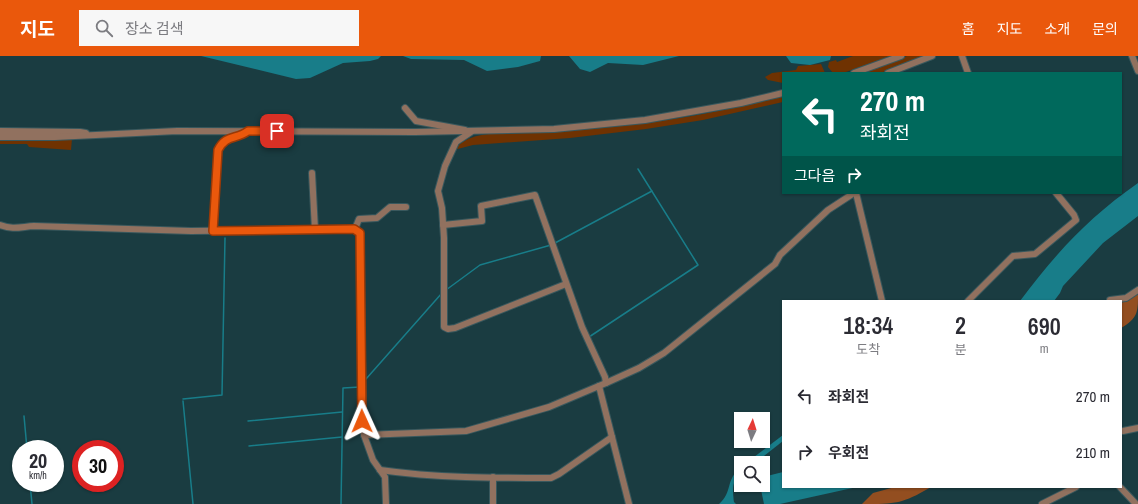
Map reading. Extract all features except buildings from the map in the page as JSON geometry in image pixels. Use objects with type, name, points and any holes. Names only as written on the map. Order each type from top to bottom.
[{"type":"street","points":[[857,72],[901,56]]},
{"type":"street","points":[[891,72],[932,56]]},
{"type":"street","points":[[962,56],[968,72]]},
{"type":"street","points":[[1132,56],[1138,71]]},
{"type":"street","points":[[0,137],[55,137],[145,132],[471,132],[554,129],[645,120],[741,103],[782,93]]},
{"type":"street","points":[[405,108],[416,121],[456,127],[471,132]]},
{"type":"street","points":[[0,131],[80,132],[91,135]]},
{"type":"street","points":[[213,231],[218,150],[221,144],[228,138],[244,134],[248,131]]},
{"type":"street","points":[[471,132],[456,142],[445,166],[438,191],[441,197],[443,224],[444,324],[446,328],[455,328],[566,284]]},
{"type":"street","points":[[312,173],[315,230]]},
{"type":"street","points":[[364,435],[466,431],[549,407],[639,368],[664,353],[775,264],[780,255],[828,210],[854,194],[882,300]]},
{"type":"street","points":[[969,300],[1013,256],[1035,254],[1054,240],[1076,220],[1074,215],[1057,194]]},
{"type":"street","points":[[443,224],[482,221],[481,206],[535,195],[582,328],[605,377],[606,383]]},
{"type":"street","points":[[354,229],[359,219],[377,218],[390,207],[406,207]]},
{"type":"street","points":[[0,225],[14,229],[34,226],[213,231],[354,229],[360,233],[362,421],[364,435],[373,460],[385,477],[386,504]]},
{"type":"street","points":[[1110,300],[1126,298],[1138,290]]},
{"type":"street","points":[[599,386],[629,504]]},
{"type":"street","points":[[1123,431],[1138,428]]},
{"type":"street","points":[[380,470],[401,473],[551,478],[612,437]]},
{"type":"street","points":[[493,477],[493,504]]},
{"type":"street","points":[[1042,504],[1074,488]]},
{"type":"street","points":[[1121,488],[1136,504]]},
{"type":"shaded area","points":[[853,56],[891,56],[846,72],[832,72],[828,67],[829,62],[836,60],[837,62]]},
{"type":"shaded area","points":[[907,56],[926,56],[884,72],[865,72]]},
{"type":"shaded area","points":[[821,64],[825,72],[782,72],[782,83],[768,80],[765,77],[772,73],[796,70],[798,66]]},
{"type":"shaded area","points":[[782,96],[782,102],[703,120],[646,129],[570,138],[473,145],[454,150],[468,139],[485,134],[621,126],[686,117]]},
{"type":"shaded area","points":[[72,139],[71,150],[29,147],[27,144],[0,144],[0,140]]},
{"type":"shaded area","points":[[1138,293],[1136,314],[1131,321],[1122,327],[1122,302]]},
{"type":"shaded area","points":[[891,488],[929,488],[913,497],[898,502],[862,504],[873,493]]},
{"type":"water","points":[[201,56],[381,56],[378,59],[370,61],[343,63],[310,78],[296,79]]},
{"type":"water","points":[[403,56],[541,56],[540,61],[518,67],[487,71],[464,60],[411,59]]},
{"type":"water","points":[[569,56],[679,56],[643,65],[608,63],[590,72],[580,69]]},
{"type":"water","points":[[786,56],[831,56],[830,60],[810,65],[791,63]]},
{"type":"water","points":[[1138,183],[1138,216],[1103,243],[1063,286],[1055,300],[1021,300],[1047,267],[1074,237],[1120,196]]},
{"type":"water","points":[[782,436],[782,442],[764,456],[755,456],[766,448],[770,448],[770,445]]},
{"type":"water","points":[[782,472],[782,488],[852,488],[780,504],[764,504],[761,492],[770,492],[770,475]]},
{"type":"water","points":[[734,475],[733,494],[734,502],[736,504],[719,504],[726,495]]},
{"type":"waterway","points":[[589,337],[698,265],[638,169]]},
{"type":"waterway","points":[[555,243],[652,191]]},
{"type":"waterway","points":[[183,399],[222,395],[225,238]]},
{"type":"waterway","points":[[446,290],[480,265],[551,245]]},
{"type":"waterway","points":[[366,379],[442,293]]},
{"type":"waterway","points":[[341,504],[343,388],[360,387]]},
{"type":"waterway","points":[[183,401],[193,504]]},
{"type":"waterway","points":[[248,421],[342,412]]},
{"type":"waterway","points":[[24,416],[26,440]]},
{"type":"waterway","points":[[249,446],[342,437]]},
{"type":"waterway","points":[[31,492],[32,504]]},
{"type":"route","points":[[277,131],[248,131],[244,134],[228,138],[221,144],[218,150],[215,180],[213,231],[354,229],[360,233],[362,421]]}]
